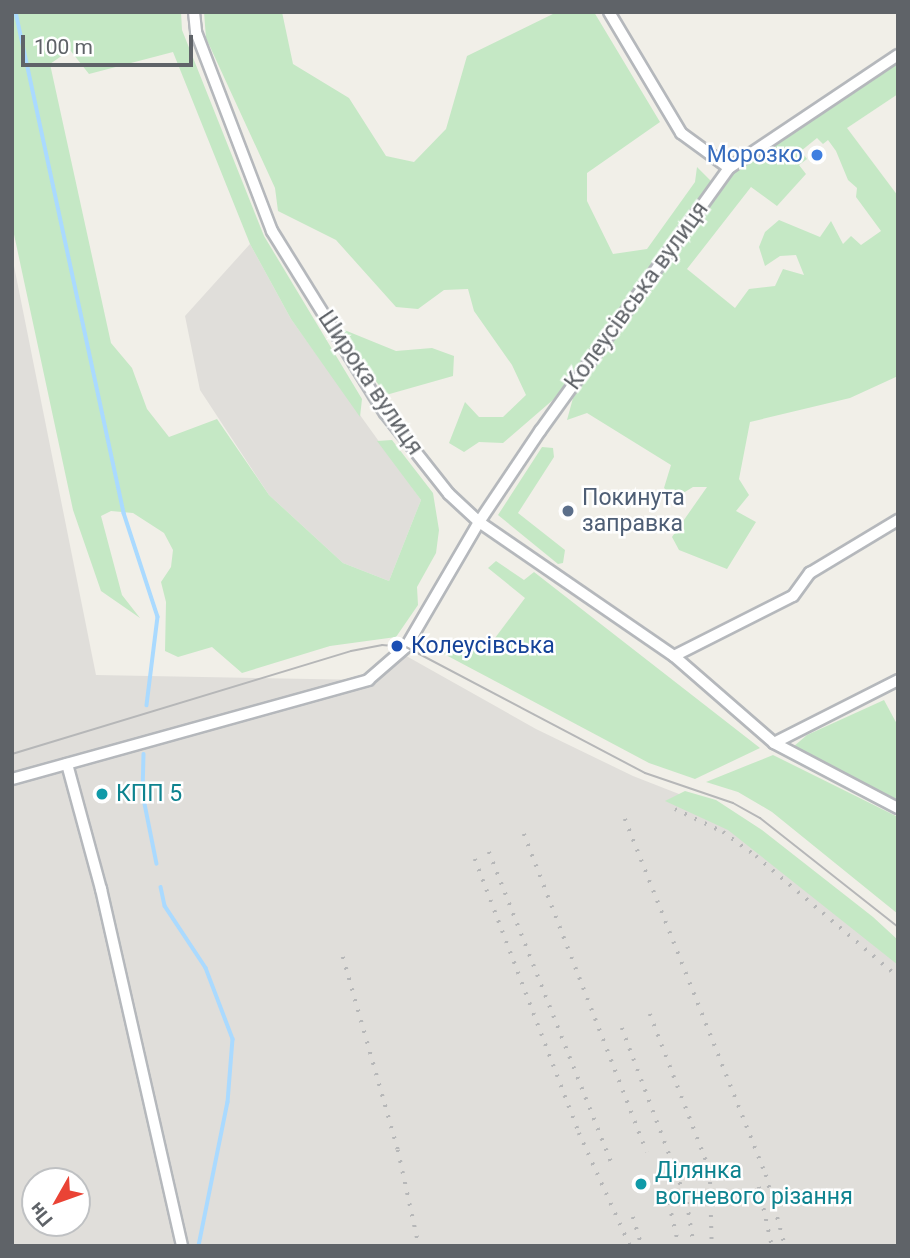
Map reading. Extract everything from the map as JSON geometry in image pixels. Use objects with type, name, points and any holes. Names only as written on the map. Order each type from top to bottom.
[{"type":"street","name":"Широка вулиця","points":[[194,12],[196,32],[272,231],[384,413],[449,494],[479,522],[674,656],[774,743],[898,808]]},
{"type":"street","points":[[610,12],[681,133],[729,168]]},
{"type":"street","name":"Колеусівська вулиця","points":[[12,779],[368,680],[405,647],[479,522],[620,316],[729,168],[898,55]]},
{"type":"street","points":[[674,656],[793,596],[810,573],[898,520]]},
{"type":"street","points":[[774,743],[898,680]]},
{"type":"street","points":[[67,764],[101,889],[182,1246]]},
{"type":"shaded area","points":[[250,244],[291,319],[421,500],[389,581],[343,563],[269,495],[200,390],[185,316]]},
{"type":"shaded area","points":[[12,256],[96,675],[368,680],[401,653],[536,729],[633,776],[725,812],[898,958],[898,1246],[12,1246]]},
{"type":"green space","points":[[12,12],[181,12],[182,30],[264,236],[362,399],[360,417],[291,319],[250,244],[173,52],[89,74],[70,50],[50,64],[111,343],[132,368],[147,409],[169,437],[217,419],[269,495],[343,563],[389,581],[421,500],[377,441],[392,440],[433,493],[439,530],[436,553],[417,587],[418,605],[396,637],[330,646],[242,673],[212,647],[178,657],[165,651],[166,602],[161,582],[171,567],[173,550],[164,533],[133,513],[111,511],[101,516],[122,595],[140,618],[101,591],[73,510],[12,225]]},
{"type":"green space","points":[[204,12],[282,12],[293,64],[349,98],[386,156],[414,162],[446,129],[467,56],[557,12],[594,12],[660,122],[587,173],[587,201],[613,254],[647,249],[695,182],[697,167],[711,181],[554,399],[503,443],[479,442],[464,452],[449,443],[465,402],[479,417],[503,417],[526,395],[512,365],[474,311],[468,289],[444,290],[418,309],[396,307],[336,240],[278,211],[275,188],[206,38]]},
{"type":"green space","points":[[898,60],[898,94],[847,128],[898,196],[898,376],[850,398],[750,422],[739,479],[749,495],[736,511],[756,522],[727,569],[679,550],[672,537],[707,487],[693,487],[675,498],[664,488],[671,465],[587,413],[567,420],[573,398],[733,169]],"holes":[[[817,138],[823,144],[828,140],[836,151],[848,180],[857,188],[856,197],[881,231],[861,245],[851,236],[843,244],[831,221],[820,237],[779,220],[765,232],[759,247],[765,266],[780,256],[796,255],[804,275],[783,269],[775,286],[749,289],[735,308],[687,269],[751,187],[777,206],[806,174],[799,165],[807,159],[801,151]]]},
{"type":"green space","points":[[337,327],[396,351],[432,348],[454,356],[453,376],[386,395]]},
{"type":"green space","points":[[542,447],[553,448],[554,457],[518,513],[565,550],[563,563],[558,564],[498,515]]},
{"type":"green space","points":[[496,561],[524,580],[534,572],[760,748],[695,779],[649,763],[444,654],[453,642],[470,649],[492,642],[525,598],[488,568]]},
{"type":"green space","points":[[884,700],[898,726],[898,800],[793,747],[807,735]]},
{"type":"green space","points":[[773,755],[898,817],[898,914],[772,812],[738,792],[706,782]]},
{"type":"green space","points":[[685,791],[716,800],[762,830],[873,917],[898,940],[898,965],[728,830],[665,801]]},
{"type":"waterway","points":[[16,12],[124,513],[158,617],[147,705]]},
{"type":"waterway","points":[[144,754],[143,794],[157,864]]},
{"type":"waterway","points":[[161,887],[165,906],[206,968],[233,1039],[228,1102],[199,1246]]},
{"type":"tram line","points":[[12,754],[351,651],[382,645],[406,647],[645,773],[733,803],[760,818],[898,927]]},
{"type":"railway","points":[[675,809],[723,832],[756,856],[898,977]]},
{"type":"railway","points":[[625,819],[766,1175],[785,1246]]},
{"type":"railway","points":[[524,834],[647,1152]]},
{"type":"railway","points":[[489,852],[612,1165]]},
{"type":"railway","points":[[475,859],[579,1133],[630,1246]]},
{"type":"railway","points":[[343,957],[398,1150],[419,1246]]},
{"type":"railway","points":[[650,1014],[710,1171],[712,1246]]},
{"type":"railway","points":[[622,1028],[687,1202],[694,1246]]},
{"type":"railway","points":[[759,1187],[772,1246]]},
{"type":"railway","points":[[669,1203],[679,1246]]},
{"type":"railway","points":[[633,1217],[642,1246]]},
{"type":"place","name":"Морозко","points":[[817,155]]},
{"type":"place","name":"Покинута заправка","points":[[568,511]]},
{"type":"place","name":"Колеусівська","points":[[397,646]]},
{"type":"place","name":"КПП 5","points":[[102,794]]},
{"type":"place","name":"Ділянка вогневого різання","points":[[641,1184]]}]
